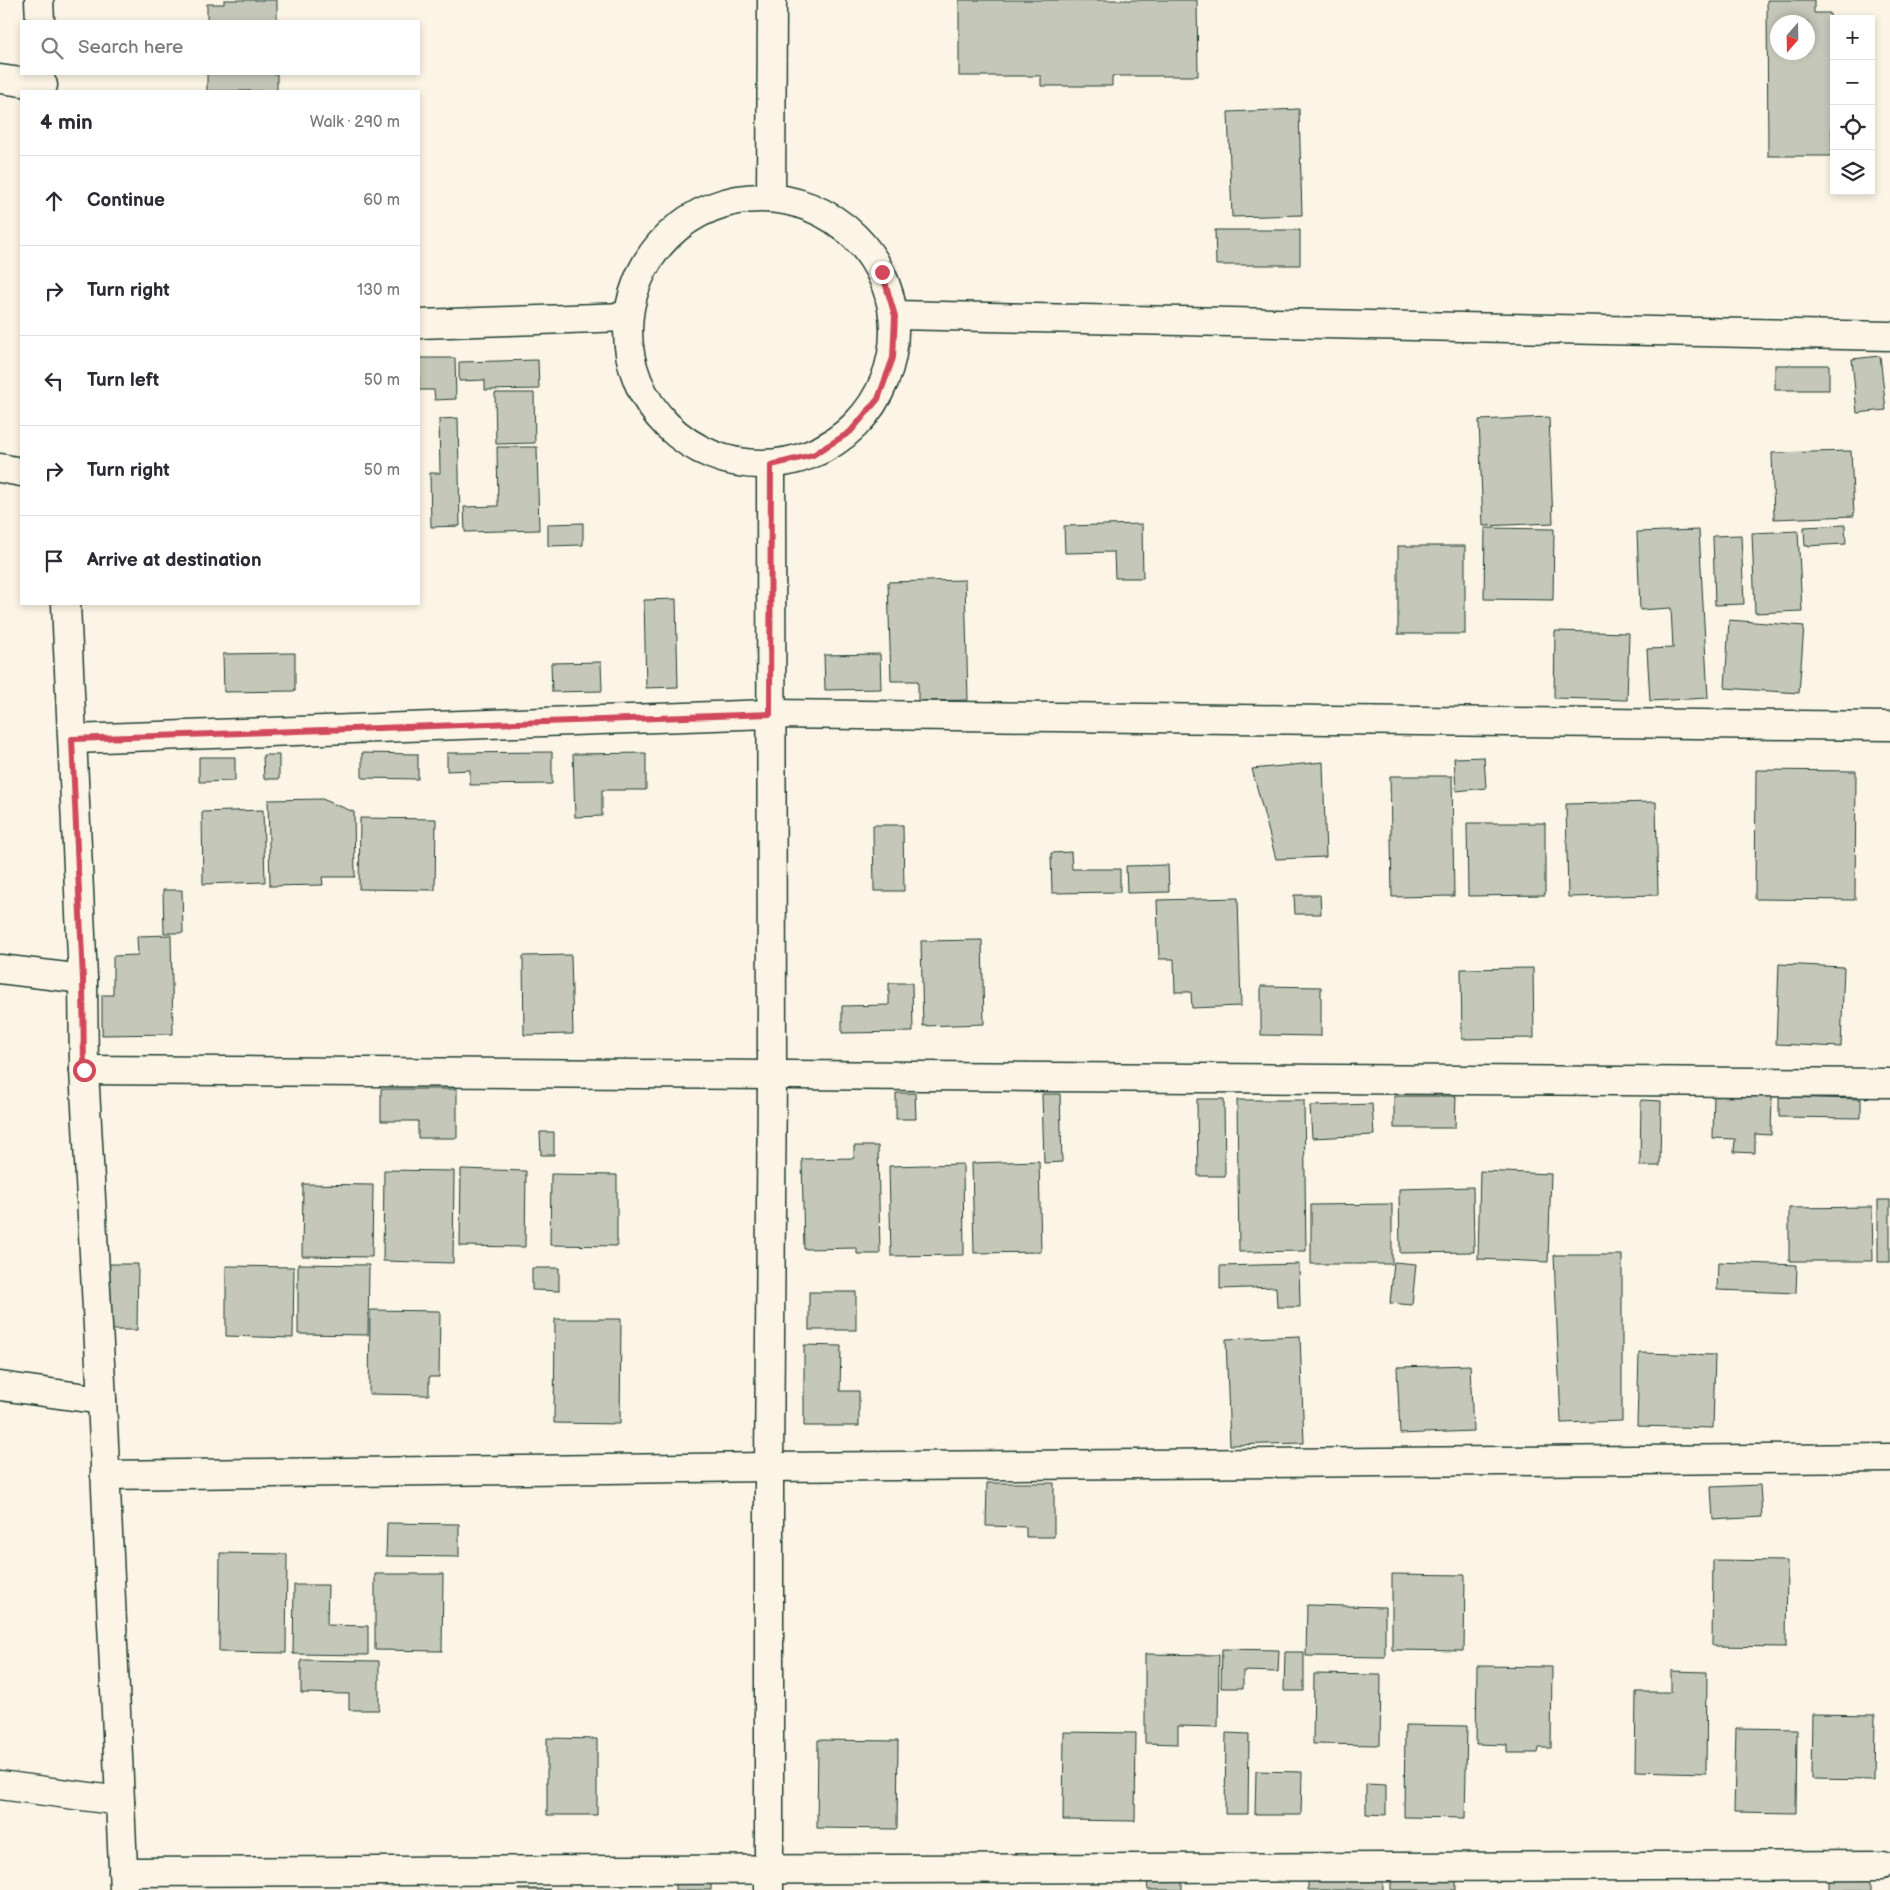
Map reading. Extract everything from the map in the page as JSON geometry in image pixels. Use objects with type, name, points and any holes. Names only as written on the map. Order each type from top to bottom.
[{"type":"street","points":[[40,0],[40,20]]},
{"type":"street","points":[[772,0],[772,198]]},
{"type":"street","points":[[0,79],[43,83]]},
{"type":"street","points":[[772,198],[816,209],[854,235],[882,272],[895,316],[893,358],[878,399],[850,432],[835,442],[813,455],[771,465],[732,462],[696,448],[665,424],[642,393],[629,356],[627,317],[638,277],[660,243],[692,216],[730,201],[772,198]]},
{"type":"street","points":[[895,316],[1890,336]]},
{"type":"street","points":[[420,324],[627,317]]},
{"type":"street","points":[[769,1880],[769,1466],[772,1075],[771,465]]},
{"type":"street","points":[[0,468],[20,472]]},
{"type":"street","points":[[66,605],[83,979],[84,1070],[102,1400],[124,1881],[769,1880],[1882,1865]]},
{"type":"street","points":[[72,739],[770,714],[1890,726]]},
{"type":"street","points":[[0,969],[83,979]]},
{"type":"street","points":[[84,1070],[1890,1083]]},
{"type":"street","points":[[0,1386],[102,1400]]},
{"type":"street","points":[[105,1476],[769,1466],[1890,1458]]},
{"type":"street","points":[[0,1785],[120,1801]]},
{"type":"building","points":[[224,0],[277,0],[277,20],[207,20],[207,4],[224,4]]},
{"type":"building","points":[[959,0],[1197,0],[1198,76],[1112,76],[1112,86],[1041,86],[1041,76],[959,76]]},
{"type":"building","points":[[1767,0],[1814,0],[1814,13],[1830,13],[1830,156],[1768,156]]},
{"type":"building","points":[[207,75],[277,75],[277,90],[207,90]]},
{"type":"building","points":[[1299,109],[1302,215],[1232,217],[1228,112]]},
{"type":"building","points":[[1215,230],[1300,230],[1300,265],[1216,265]]},
{"type":"building","points":[[1880,356],[1886,410],[1857,413],[1852,359]]},
{"type":"building","points":[[420,358],[455,358],[456,399],[435,400],[434,390],[420,390]]},
{"type":"building","points":[[538,360],[539,389],[485,390],[485,380],[459,381],[459,362]]},
{"type":"building","points":[[1775,365],[1829,365],[1829,390],[1775,390]]},
{"type":"building","points":[[495,393],[534,393],[535,443],[496,444]]},
{"type":"building","points":[[1549,417],[1553,523],[1483,526],[1479,420]]},
{"type":"building","points":[[458,418],[460,526],[431,527],[430,473],[440,473],[439,419]]},
{"type":"building","points":[[497,447],[537,447],[539,530],[465,532],[464,507],[498,506]]},
{"type":"building","points":[[1851,451],[1854,516],[1774,519],[1772,453]]},
{"type":"building","points":[[583,523],[583,545],[548,546],[548,524]]},
{"type":"building","points":[[1142,524],[1143,578],[1115,578],[1114,552],[1065,553],[1064,526]]},
{"type":"building","points":[[1845,525],[1846,544],[1805,546],[1804,527]]},
{"type":"building","points":[[1485,528],[1554,529],[1553,600],[1484,599]]},
{"type":"building","points":[[1699,530],[1708,698],[1650,701],[1647,649],[1673,648],[1671,608],[1640,610],[1637,532]]},
{"type":"building","points":[[1798,531],[1802,611],[1755,613],[1752,533]]},
{"type":"building","points":[[1741,535],[1744,604],[1715,605],[1713,536]]},
{"type":"building","points":[[1398,546],[1465,546],[1465,634],[1398,634]]},
{"type":"building","points":[[965,580],[968,700],[918,701],[918,681],[891,681],[888,582]]},
{"type":"building","points":[[676,599],[678,687],[646,688],[644,600]]},
{"type":"building","points":[[1729,620],[1804,626],[1799,693],[1725,688]]},
{"type":"building","points":[[1555,631],[1629,633],[1627,700],[1554,698]]},
{"type":"building","points":[[295,653],[295,691],[224,692],[223,654]]},
{"type":"building","points":[[880,654],[881,689],[825,690],[824,655]]},
{"type":"building","points":[[601,662],[602,691],[552,692],[551,663]]},
{"type":"building","points":[[552,752],[552,784],[470,785],[470,770],[447,771],[447,753]]},
{"type":"building","points":[[362,753],[418,754],[418,779],[362,778]]},
{"type":"building","points":[[646,753],[646,790],[602,790],[602,816],[575,817],[573,754]]},
{"type":"building","points":[[263,755],[279,755],[279,779],[264,779]]},
{"type":"building","points":[[199,757],[235,757],[235,781],[199,782]]},
{"type":"building","points":[[1484,757],[1486,788],[1456,791],[1454,758]]},
{"type":"building","points":[[1323,762],[1326,857],[1276,859],[1252,769]]},
{"type":"building","points":[[1756,770],[1856,771],[1855,900],[1755,899]]},
{"type":"building","points":[[1390,776],[1452,776],[1454,896],[1392,897]]},
{"type":"building","points":[[322,799],[354,812],[355,877],[322,877],[323,885],[270,886],[268,800]]},
{"type":"building","points":[[1656,802],[1658,895],[1568,897],[1566,804]]},
{"type":"building","points":[[263,810],[265,882],[203,884],[202,812]]},
{"type":"building","points":[[360,818],[436,819],[435,890],[359,889]]},
{"type":"building","points":[[1467,823],[1545,823],[1545,895],[1468,896]]},
{"type":"building","points":[[873,825],[903,825],[904,891],[874,891]]},
{"type":"building","points":[[1071,852],[1072,869],[1120,869],[1120,892],[1052,893],[1051,853]]},
{"type":"building","points":[[1168,865],[1169,892],[1127,893],[1126,866]]},
{"type":"building","points":[[163,890],[182,890],[183,933],[164,933]]},
{"type":"building","points":[[1294,895],[1320,895],[1321,914],[1295,914]]},
{"type":"building","points":[[1238,898],[1241,1006],[1192,1008],[1191,992],[1175,992],[1174,959],[1159,959],[1157,900]]},
{"type":"building","points":[[171,935],[173,1034],[102,1035],[102,995],[113,995],[113,956],[138,955],[137,936]]},
{"type":"building","points":[[982,940],[984,1024],[923,1026],[921,941]]},
{"type":"building","points":[[571,955],[573,1034],[524,1035],[523,956]]},
{"type":"building","points":[[1779,964],[1844,967],[1841,1047],[1776,1044]]},
{"type":"building","points":[[1533,968],[1534,1038],[1462,1039],[1461,969]]},
{"type":"building","points":[[889,983],[912,983],[913,1032],[842,1033],[842,1006],[889,1005]]},
{"type":"building","points":[[1261,986],[1321,987],[1321,1036],[1261,1035]]},
{"type":"building","points":[[381,1089],[457,1089],[457,1138],[418,1138],[418,1121],[381,1121]]},
{"type":"building","points":[[896,1093],[915,1093],[916,1119],[896,1119]]},
{"type":"building","points":[[1042,1094],[1060,1094],[1062,1162],[1044,1163]]},
{"type":"building","points":[[1714,1094],[1772,1096],[1771,1135],[1755,1134],[1755,1153],[1734,1152],[1735,1139],[1713,1138]]},
{"type":"building","points":[[1394,1096],[1456,1096],[1455,1128],[1394,1128]]},
{"type":"building","points":[[1779,1097],[1861,1099],[1861,1118],[1779,1117]]},
{"type":"building","points":[[1197,1099],[1224,1099],[1225,1176],[1198,1176]]},
{"type":"building","points":[[1237,1100],[1304,1100],[1306,1251],[1239,1252]]},
{"type":"building","points":[[1641,1100],[1661,1101],[1660,1166],[1640,1166]]},
{"type":"building","points":[[1372,1104],[1374,1135],[1312,1138],[1310,1106]]},
{"type":"building","points":[[540,1132],[554,1132],[554,1155],[541,1155]]},
{"type":"building","points":[[854,1146],[878,1146],[880,1254],[857,1254],[857,1248],[804,1249],[802,1159],[854,1158]]},
{"type":"building","points":[[1039,1161],[1041,1252],[974,1253],[972,1163]]},
{"type":"building","points":[[963,1164],[964,1255],[891,1256],[889,1166]]},
{"type":"building","points":[[461,1169],[526,1171],[525,1247],[460,1246]]},
{"type":"building","points":[[384,1170],[454,1171],[453,1263],[383,1261]]},
{"type":"building","points":[[1480,1171],[1551,1174],[1548,1262],[1478,1259]]},
{"type":"building","points":[[551,1174],[617,1175],[617,1246],[550,1245]]},
{"type":"building","points":[[303,1184],[373,1185],[372,1257],[302,1256]]},
{"type":"building","points":[[1473,1187],[1474,1252],[1400,1253],[1399,1189]]},
{"type":"building","points":[[1878,1200],[1890,1200],[1890,1262],[1878,1262]]},
{"type":"building","points":[[1392,1204],[1392,1264],[1311,1264],[1311,1205]]},
{"type":"building","points":[[1872,1207],[1873,1261],[1789,1261],[1789,1208]]},
{"type":"building","points":[[1554,1255],[1622,1255],[1622,1421],[1561,1423]]},
{"type":"building","points":[[1394,1262],[1416,1264],[1412,1305],[1390,1303]]},
{"type":"building","points":[[1718,1262],[1797,1265],[1796,1293],[1717,1290]]},
{"type":"building","points":[[101,1264],[138,1264],[137,1330],[100,1330]]},
{"type":"building","points":[[298,1264],[369,1265],[368,1335],[298,1334]]},
{"type":"building","points":[[1299,1264],[1300,1307],[1277,1307],[1276,1287],[1220,1289],[1220,1266]]},
{"type":"building","points":[[226,1266],[294,1267],[293,1338],[226,1336]]},
{"type":"building","points":[[532,1268],[559,1268],[559,1291],[532,1290]]},
{"type":"building","points":[[809,1292],[856,1292],[856,1330],[809,1330]]},
{"type":"building","points":[[370,1310],[440,1311],[439,1377],[429,1377],[429,1395],[369,1394]]},
{"type":"building","points":[[555,1319],[621,1319],[620,1424],[554,1423]]},
{"type":"building","points":[[1300,1336],[1304,1443],[1230,1445],[1226,1339]]},
{"type":"building","points":[[804,1345],[841,1346],[840,1391],[859,1391],[859,1426],[804,1426]]},
{"type":"building","points":[[1639,1353],[1715,1355],[1713,1428],[1637,1426]]},
{"type":"building","points":[[1470,1365],[1473,1431],[1400,1434],[1397,1367]]},
{"type":"building","points":[[987,1483],[1054,1483],[1054,1537],[1026,1537],[1026,1527],[986,1526]]},
{"type":"building","points":[[1760,1485],[1762,1517],[1713,1520],[1711,1487]]},
{"type":"building","points":[[387,1523],[459,1524],[459,1557],[386,1556]]},
{"type":"building","points":[[220,1553],[287,1554],[286,1653],[219,1652]]},
{"type":"building","points":[[1713,1560],[1787,1561],[1786,1647],[1712,1646]]},
{"type":"building","points":[[375,1574],[443,1574],[442,1651],[375,1650]]},
{"type":"building","points":[[1392,1574],[1465,1575],[1464,1651],[1392,1650]]},
{"type":"building","points":[[294,1585],[328,1585],[327,1625],[368,1626],[368,1655],[293,1654]]},
{"type":"building","points":[[1307,1605],[1385,1607],[1385,1657],[1306,1656]]},
{"type":"building","points":[[1222,1649],[1279,1650],[1278,1672],[1243,1671],[1243,1688],[1221,1688]]},
{"type":"building","points":[[1285,1652],[1304,1652],[1304,1691],[1284,1691]]},
{"type":"building","points":[[1145,1654],[1219,1655],[1218,1727],[1178,1726],[1178,1744],[1145,1743]]},
{"type":"building","points":[[301,1660],[379,1661],[379,1710],[349,1710],[349,1694],[301,1693]]},
{"type":"building","points":[[1477,1666],[1552,1667],[1551,1748],[1539,1748],[1538,1753],[1507,1753],[1507,1745],[1476,1744]]},
{"type":"building","points":[[1671,1671],[1707,1672],[1706,1773],[1635,1771],[1636,1692],[1671,1692]]},
{"type":"building","points":[[1314,1674],[1381,1675],[1380,1745],[1313,1744]]},
{"type":"building","points":[[1812,1714],[1875,1715],[1874,1780],[1811,1779]]},
{"type":"building","points":[[1405,1725],[1467,1726],[1465,1818],[1404,1817]]},
{"type":"building","points":[[1736,1728],[1797,1729],[1796,1813],[1734,1812]]},
{"type":"building","points":[[1064,1732],[1136,1733],[1135,1821],[1063,1820]]},
{"type":"building","points":[[1226,1733],[1249,1734],[1248,1814],[1225,1814]]},
{"type":"building","points":[[547,1738],[597,1739],[597,1815],[547,1815]]},
{"type":"building","points":[[818,1740],[898,1741],[897,1829],[817,1828]]},
{"type":"building","points":[[1256,1771],[1302,1772],[1301,1815],[1255,1815]]},
{"type":"building","points":[[1366,1784],[1386,1785],[1386,1815],[1366,1814]]},
{"type":"building","points":[[1829,1874],[1872,1874],[1872,1890],[1829,1890]]},
{"type":"building","points":[[1308,1878],[1383,1879],[1383,1890],[1308,1890]]},
{"type":"building","points":[[675,1879],[711,1879],[711,1890],[675,1890]]},
{"type":"building","points":[[1391,1879],[1456,1880],[1456,1890],[1391,1890]]},
{"type":"building","points":[[1182,1881],[1182,1890],[1148,1890],[1147,1882]]},
{"type":"building","points":[[518,1889],[550,1889],[518,1890]]},
{"type":"route","points":[[84,1070],[83,979],[72,739],[770,714],[771,465],[813,455],[850,432],[878,399],[893,358],[895,316],[882,272]]}]
